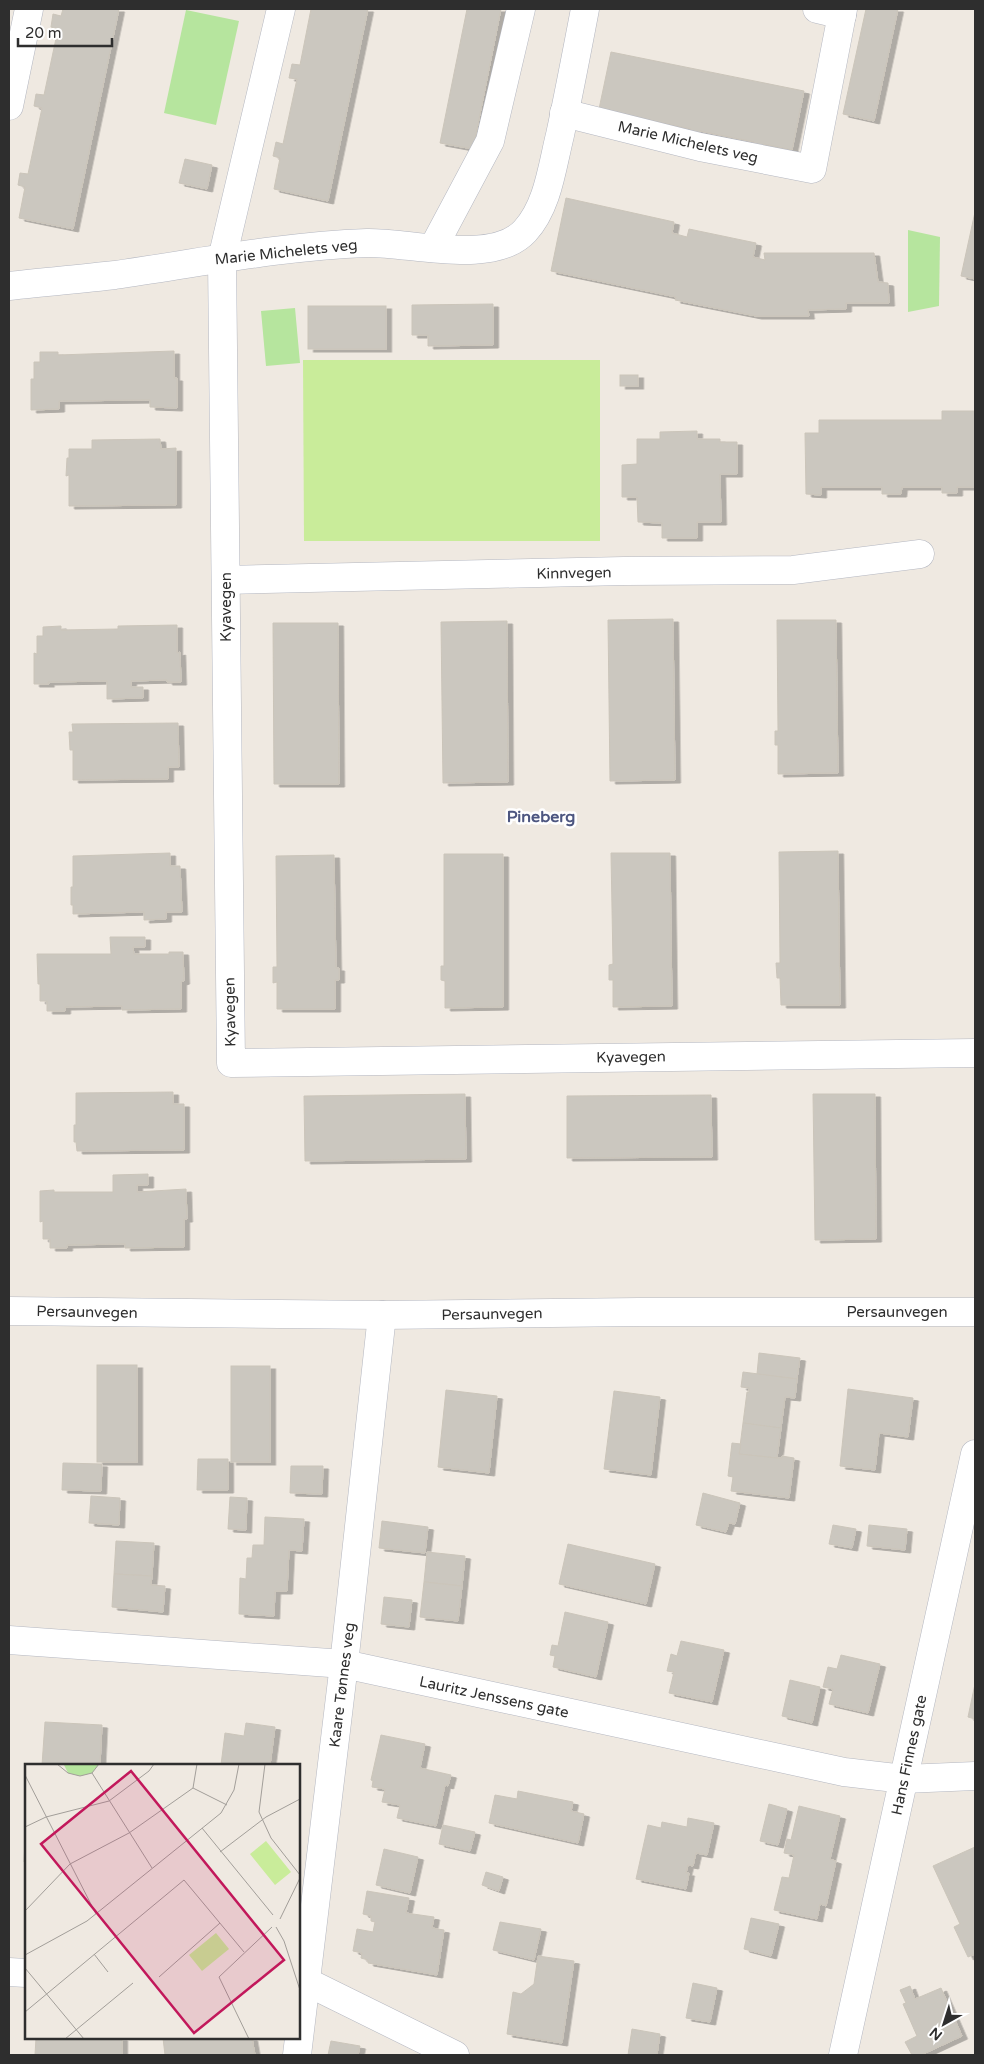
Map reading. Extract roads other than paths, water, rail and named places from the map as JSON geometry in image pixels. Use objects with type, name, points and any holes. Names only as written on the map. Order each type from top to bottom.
[{"type":"street","points":[[9,106],[29,9]]},
{"type":"street","name":"Kyavegen","points":[[280,9],[222,259],[231,1063],[975,1053]]},
{"type":"street","points":[[433,248],[490,141],[521,9]]},
{"type":"street","name":"Marie Michelets veg","points":[[9,286],[113,275],[329,245],[369,243],[485,250],[508,244],[524,231],[537,214],[549,183],[585,9]]},
{"type":"street","name":"Marie Michelets veg","points":[[564,113],[700,146],[812,169],[834,11]]},
{"type":"street","name":"Kinnvegen","points":[[226,580],[793,570],[920,554]]},
{"type":"street","name":"Persaunvegen","points":[[9,1311],[382,1315],[639,1312],[975,1312]]},
{"type":"street","name":"Kaare Tønnes veg","points":[[300,2018],[303,1982],[344,1664],[382,1315]]},
{"type":"street","name":"Hans Finnes gate","points":[[843,2055],[975,1454]]},
{"type":"street","name":"Lauritz Jenssens gate","points":[[9,1640],[344,1664],[844,1772],[904,1779],[975,1776]]},
{"type":"street","points":[[9,1972],[25,1973]]},
{"type":"street","points":[[303,1982],[455,2055]]},
{"type":"street","name":"Kaare Tønnes veg","points":[[297,2055],[298,2039]]},
{"type":"district","name":"Pineberg","points":[[541,817]]}]
